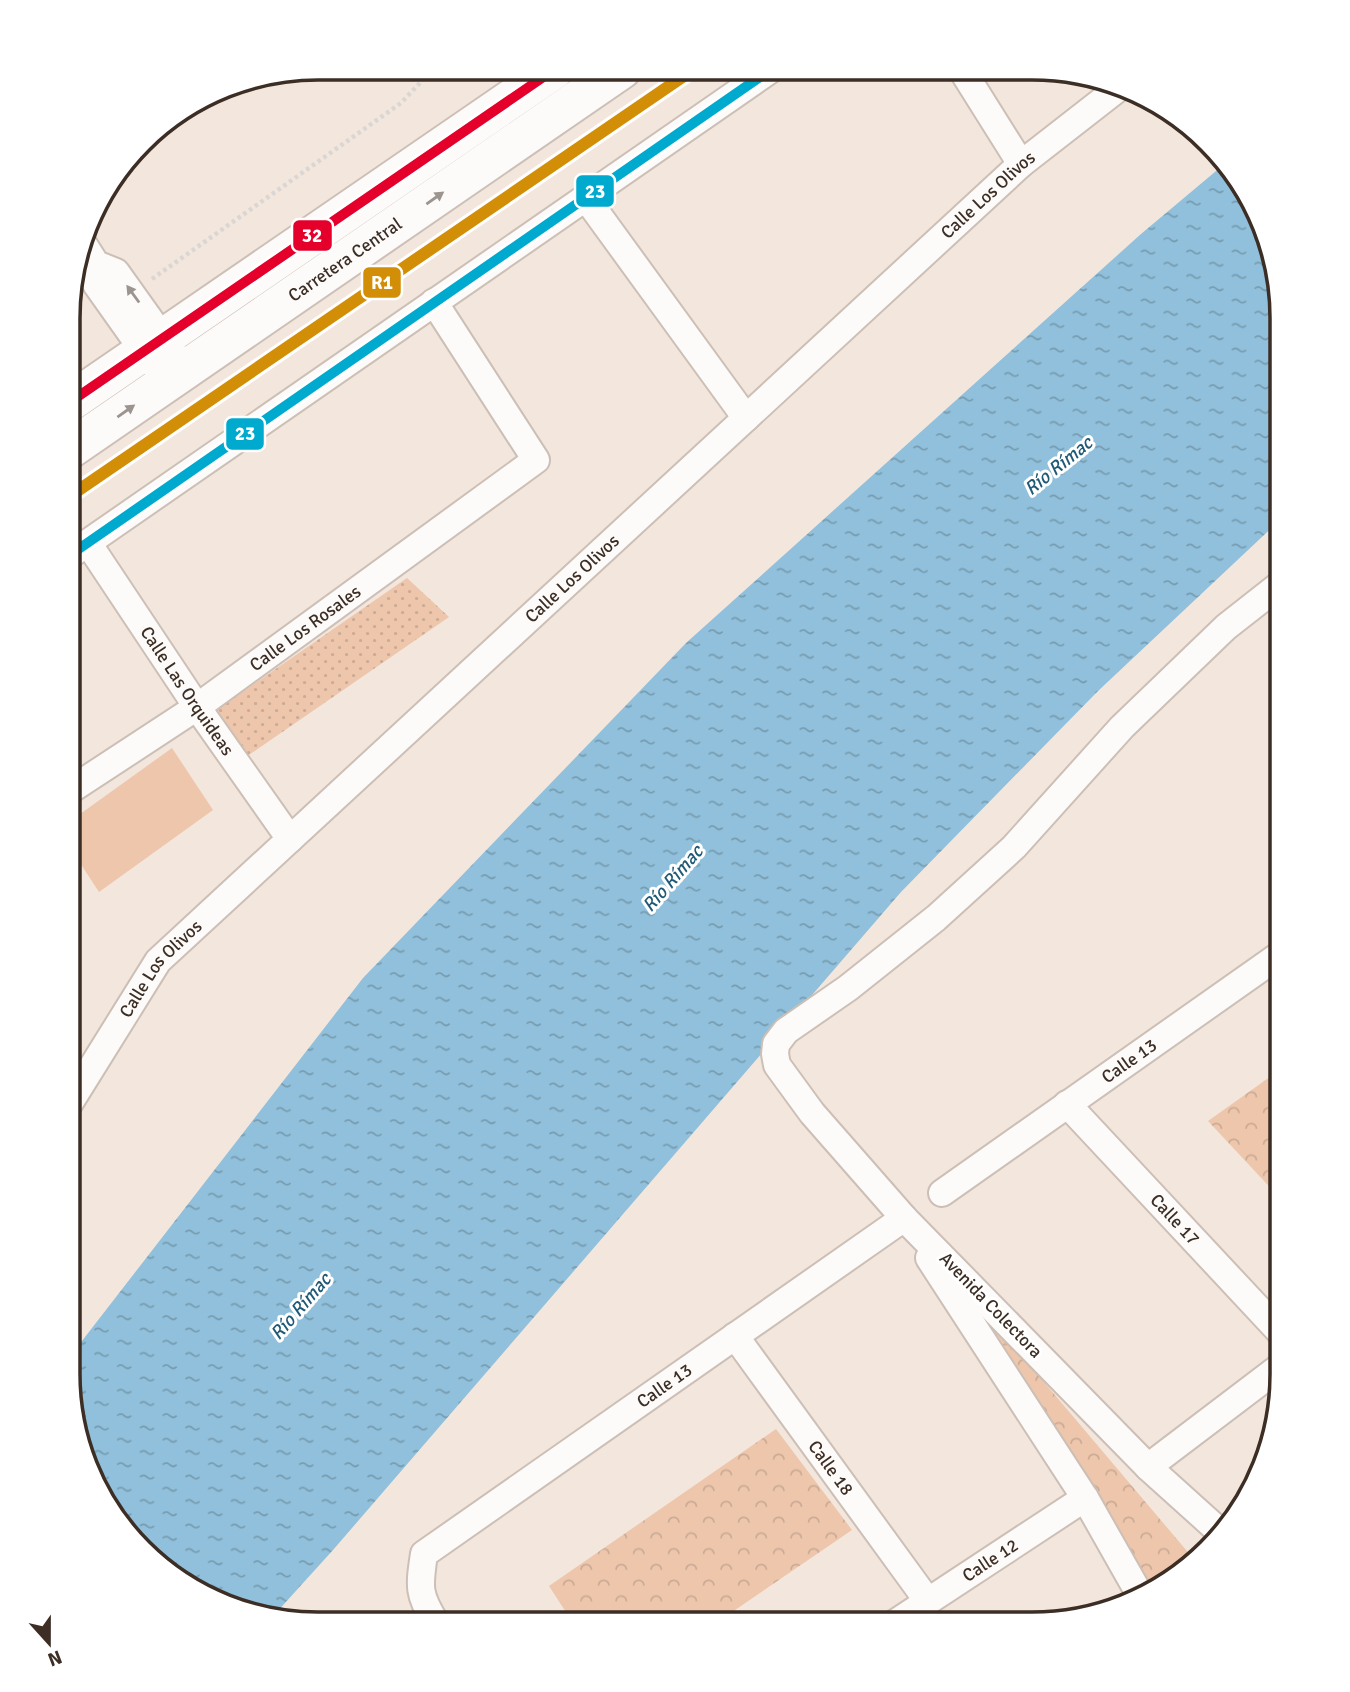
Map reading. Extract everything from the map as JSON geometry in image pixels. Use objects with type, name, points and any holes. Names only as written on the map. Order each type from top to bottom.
[{"type":"highway","points":[[80,395],[539,80]]},
{"type":"highway","name":"Carretera Central","points":[[80,442],[606,80]]},
{"type":"street","points":[[80,548],[757,80]]},
{"type":"street","points":[[968,80],[1021,164]]},
{"type":"street","name":"Calle Los Olivos","points":[[80,1086],[158,961],[1021,164],[1111,94]]},
{"type":"street","points":[[586,198],[746,418]]},
{"type":"street","points":[[90,255],[116,272],[132,293],[154,345]]},
{"type":"street","points":[[90,255],[96,284],[154,345],[176,377]]},
{"type":"street","name":"Calle Los Rosales","points":[[80,784],[197,707],[536,460],[434,302]]},
{"type":"street","name":"Calle Las Orquideas","points":[[80,550],[197,707],[290,839]]},
{"type":"street","name":"Avenida Colectora","points":[[1213,1526],[1148,1467],[904,1218],[812,1113],[777,1065],[775,1054],[776,1044],[786,1031],[848,988],[946,909],[1014,847],[1122,727],[1226,627],[1270,593]]},
{"type":"street","name":"Calle 13","points":[[942,1193],[1269,962]]},
{"type":"street","name":"Calle 17","points":[[1067,1104],[1269,1320]]},
{"type":"street","points":[[904,1218],[976,1334],[1085,1498],[1136,1588]]},
{"type":"street","name":"Calle 13","points":[[428,1611],[421,1600],[420,1577],[424,1554],[904,1218]]},
{"type":"street","name":"Calle 18","points":[[734,1336],[927,1601]]},
{"type":"street","points":[[1148,1467],[1269,1375]]},
{"type":"street","name":"Calle 12","points":[[912,1611],[1085,1498]]},
{"type":"path","points":[[132,293],[401,103],[423,80]]},
{"type":"green space","points":[[407,578],[449,617],[246,757],[215,711]]},
{"type":"green space","points":[[172,748],[213,810],[99,892],[80,863],[80,814]]},
{"type":"green space","points":[[1269,1077],[1269,1186],[1208,1121]]},
{"type":"green space","points":[[966,1295],[989,1317],[1188,1552],[1142,1585]]},
{"type":"green space","points":[[776,1429],[852,1530],[734,1611],[565,1611],[549,1586]]},
{"type":"water","name":"Río Rímac","points":[[1217,170],[1238,199],[1251,227],[1261,257],[1270,318],[1270,529],[1098,691],[901,892],[281,1608],[227,1593],[199,1580],[150,1542],[112,1493],[89,1435],[83,1405],[80,1344],[363,978],[686,643],[1141,234]]},
{"type":"transit line","name":"32","points":[[80,395],[539,80]]},
{"type":"transit line","name":"R1","points":[[80,489],[678,80]]},
{"type":"transit line","name":"23","points":[[80,548],[756,80]]}]
